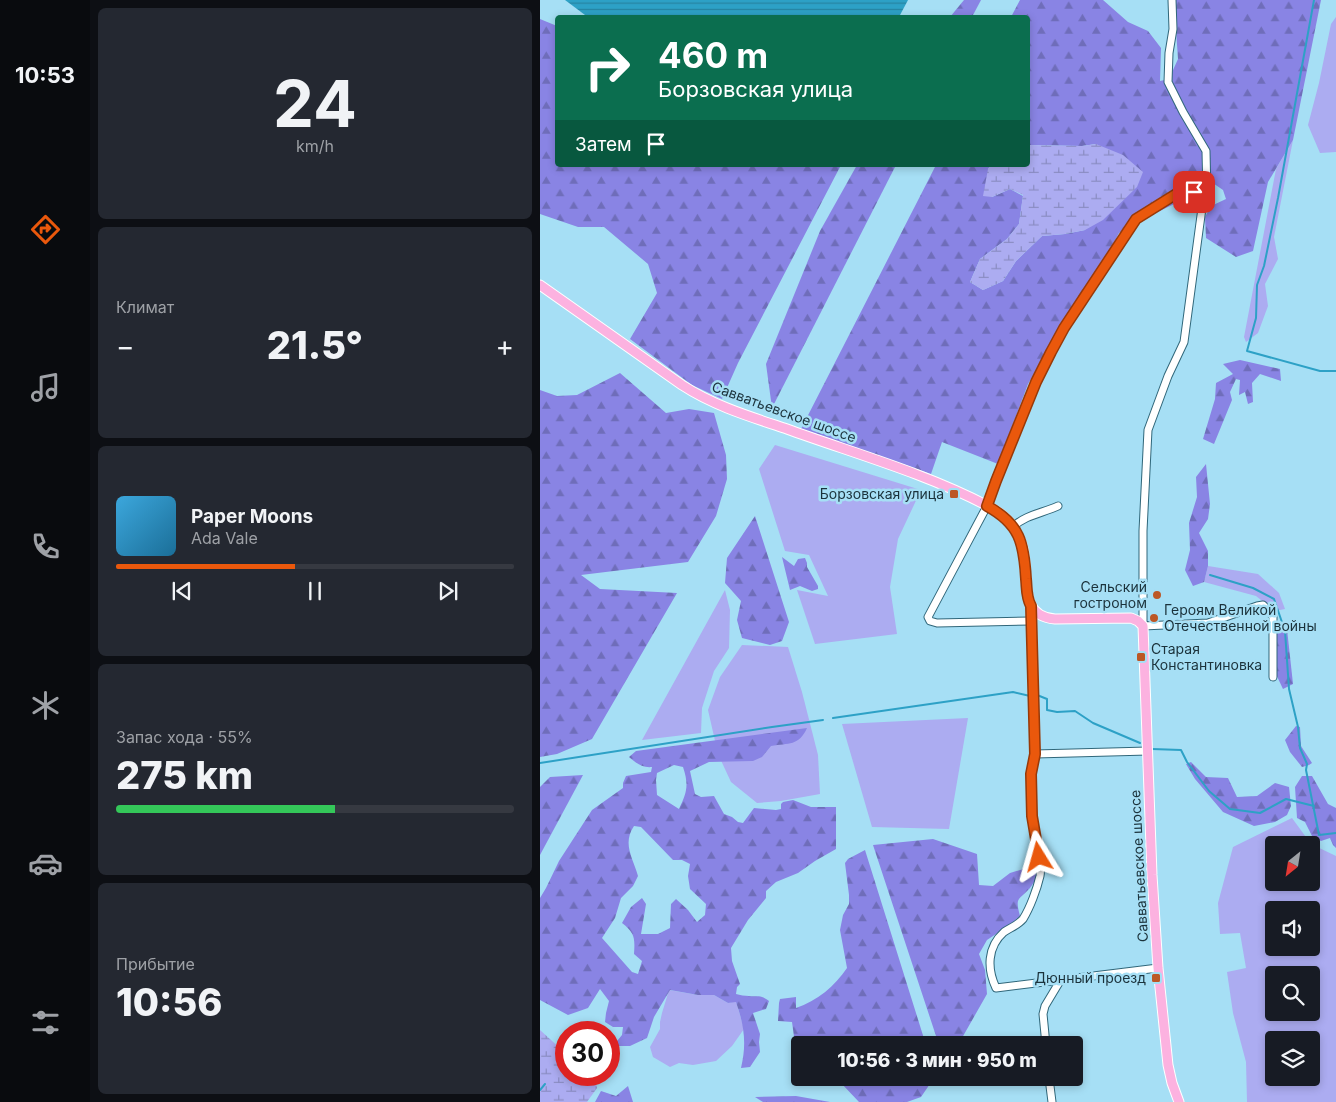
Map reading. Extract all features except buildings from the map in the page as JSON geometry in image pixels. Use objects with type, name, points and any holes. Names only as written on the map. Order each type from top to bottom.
[{"type":"main road","name":"Савватьевское шоссе","points":[[540,285],[682,385],[704,398],[745,415],[929,479],[987,506],[1002,515],[1013,528]]},
{"type":"main road","points":[[1013,528],[1019,537],[1024,551],[1027,596],[1031,606],[1040,615],[1052,619],[1129,618],[1137,620],[1143,626]]},
{"type":"main road","name":"Савватьевское шоссе","points":[[1143,626],[1152,875],[1158,968],[1168,1065],[1179,1102]]},
{"type":"street","points":[[1172,0],[1174,29],[1168,82],[1206,151],[1207,196],[1202,208],[1184,342],[1168,376],[1148,430],[1143,531],[1143,626],[1208,623],[1263,605],[1273,617],[1272,677]]},
{"type":"street","points":[[1030,621],[935,623],[928,619],[987,506],[1036,382],[1051,352],[1064,328],[1136,219],[1181,191],[1186,190],[1194,192],[1202,208]]},
{"type":"street","points":[[1013,528],[1024,518],[1058,506]]},
{"type":"street","points":[[1031,606],[1035,754],[1031,774],[1032,816],[1040,875],[1023,919],[996,940],[992,950],[990,958],[991,972],[996,988],[1158,968]]},
{"type":"street","points":[[1035,754],[1148,751]]},
{"type":"street","points":[[1045,1036],[1043,1014],[1045,1006],[1060,981]]},
{"type":"street","points":[[1050,1086],[1052,1102]]},
{"type":"green space","points":[[964,0],[981,0],[973,15],[952,15]]},
{"type":"green space","points":[[1020,0],[1103,0],[1128,22],[1148,31],[1161,48],[1160,81],[1169,79],[1178,59],[1174,0],[1321,0],[1293,140],[1268,182],[1253,251],[1236,257],[1206,238],[1205,217],[1211,206],[1226,199],[1223,190],[1204,177],[1199,192],[1137,222],[1119,233],[1094,280],[1082,309],[1061,328],[1028,384],[998,464],[942,442],[931,474],[801,429],[935,167],[990,167],[988,169],[992,197],[1010,189],[1023,196],[1019,224],[1007,239],[980,259],[970,282],[983,290],[1003,281],[1016,261],[1042,236],[1085,230],[1096,144],[1082,146],[1030,145],[1030,15],[1012,15]]},
{"type":"green space","points":[[1336,17],[1336,152],[1320,153],[1308,125],[1331,24]]},
{"type":"green space","points":[[540,19],[555,25],[555,167],[840,167],[738,363],[722,399],[692,385],[630,339],[657,293],[648,264],[604,227],[578,227],[540,214]]},
{"type":"green space","points":[[1293,140],[1274,237],[1278,259],[1265,284],[1268,306],[1258,333],[1246,342],[1244,337],[1276,169]]},
{"type":"green space","points":[[1096,144],[1123,155],[1143,172],[1137,187],[1103,220],[1085,230],[1042,236],[1016,261],[1003,281],[983,290],[970,282],[980,259],[1007,239],[1019,224],[1023,195],[1010,189],[992,197],[983,196],[990,167],[1030,167],[1030,145],[1082,146]]},
{"type":"green space","points":[[856,167],[895,167],[772,408],[766,364],[820,231]]},
{"type":"green space","points":[[1240,360],[1280,369],[1281,381],[1260,374],[1252,383],[1253,402],[1248,404],[1245,392],[1239,395],[1240,380],[1236,379],[1230,392],[1232,400],[1214,444],[1203,439],[1215,399],[1216,383],[1233,374],[1223,364]]},
{"type":"green space","points":[[620,373],[666,413],[689,409],[714,413],[726,455],[727,479],[716,516],[688,562],[581,575],[600,589],[677,593],[592,739],[557,754],[540,757],[540,390],[557,396],[577,395]]},
{"type":"green space","points":[[775,445],[921,490],[898,539],[890,587],[897,634],[815,644],[797,590],[828,596],[809,555],[785,551],[759,469]]},
{"type":"green space","points":[[1206,464],[1210,504],[1208,519],[1199,533],[1208,551],[1208,566],[1204,582],[1193,586],[1185,570],[1190,550],[1189,523],[1197,497],[1196,477]]},
{"type":"green space","points":[[755,516],[789,622],[782,641],[770,645],[742,638],[737,620],[741,601],[725,583],[727,558]]},
{"type":"green space","points":[[782,557],[794,566],[798,559],[805,558],[807,567],[818,589],[812,591],[800,586],[790,590]]},
{"type":"green space","points":[[1208,566],[1258,574],[1279,593],[1285,609],[1275,611],[1256,596],[1204,582]]},
{"type":"green space","points":[[725,590],[730,610],[729,648],[714,671],[702,708],[701,733],[642,740]]},
{"type":"green space","points":[[1287,629],[1293,684],[1283,689],[1274,670],[1277,630]]},
{"type":"green space","points":[[742,645],[788,647],[818,755],[820,794],[757,803],[731,782],[718,754],[708,710],[720,677]]},
{"type":"green space","points":[[968,718],[949,829],[872,827],[842,724]]},
{"type":"green space","points":[[1296,726],[1300,727],[1301,746],[1312,763],[1302,767],[1290,752],[1285,740]]},
{"type":"green space","points":[[807,728],[797,741],[771,746],[762,757],[753,761],[709,762],[690,771],[695,794],[701,797],[714,796],[724,814],[738,822],[743,823],[754,808],[781,809],[783,802],[793,800],[811,807],[836,807],[836,849],[798,873],[776,882],[766,891],[766,898],[748,920],[731,948],[732,961],[740,984],[737,987],[736,994],[761,997],[769,1001],[766,1009],[753,1013],[760,1034],[760,1052],[750,1067],[741,1068],[744,1034],[736,1002],[728,1003],[714,995],[698,995],[670,990],[654,1017],[647,1038],[630,1046],[620,1046],[623,1027],[620,1027],[620,1021],[605,1021],[609,1001],[600,989],[588,1008],[568,1015],[540,1000],[540,898],[559,861],[592,810],[623,788],[626,776],[651,772],[652,767],[642,766],[629,757],[636,751]],"holes":[[[674,765],[683,767],[686,784],[679,809],[657,795],[656,780],[657,773]],[[634,826],[641,827],[673,860],[682,860],[690,864],[688,876],[690,889],[706,904],[705,915],[697,922],[676,899],[671,904],[670,928],[658,934],[641,934],[646,904],[642,898],[631,907],[622,923],[632,933],[634,954],[642,961],[638,974],[632,972],[602,938],[615,918],[621,898],[633,886],[638,876],[631,857],[629,839]]]},
{"type":"green space","points":[[1191,762],[1206,777],[1228,778],[1237,797],[1257,796],[1275,783],[1289,787],[1291,806],[1287,815],[1275,822],[1254,826],[1223,812],[1195,779],[1186,764]]},
{"type":"green space","points":[[583,775],[540,855],[540,787],[550,777]]},
{"type":"green space","points":[[1302,776],[1312,776],[1328,804],[1336,808],[1336,848],[1330,838],[1321,841],[1320,836],[1312,836],[1305,822],[1297,818],[1295,787]]},
{"type":"green space","points":[[1292,818],[1305,836],[1265,836],[1265,891],[1320,891],[1320,848],[1336,856],[1336,1102],[1247,1102],[1246,1062],[1233,1013],[1227,972],[1246,968],[1240,933],[1220,934],[1218,903],[1233,847]]},
{"type":"green space","points":[[933,839],[977,854],[979,885],[993,886],[1010,873],[1030,867],[1039,874],[1018,902],[1020,916],[987,940],[979,954],[985,970],[987,994],[963,1036],[936,1036],[873,845]]},
{"type":"green space","points":[[865,850],[923,1036],[794,1036],[792,1022],[778,1021],[780,999],[796,997],[796,1008],[804,1005],[825,992],[847,968],[840,930],[843,915],[849,904],[845,863],[848,859]]},
{"type":"green space","points":[[669,990],[698,995],[714,995],[728,1003],[736,1001],[744,1029],[732,1046],[716,1061],[693,1065],[679,1063],[670,1067],[653,1057],[650,1047],[660,1029],[662,1013]]},
{"type":"green space","points":[[540,1030],[555,1044],[555,1086],[597,1086],[597,1088],[587,1102],[540,1102]]},
{"type":"green space","points":[[628,1086],[633,1102],[595,1102],[601,1091],[616,1096]]},
{"type":"green space","points":[[844,1086],[929,1086],[921,1097],[907,1102],[859,1102]]},
{"type":"green space","points":[[796,1096],[830,1102],[763,1102],[755,1097]]},
{"type":"shaded area","points":[[565,0],[908,0],[900,15],[585,15]]},
{"type":"waterway","points":[[1314,0],[1278,198],[1264,266],[1257,285],[1256,318],[1247,351],[1320,371],[1336,371]]},
{"type":"waterway","points":[[1210,575],[1253,588],[1274,599],[1285,631],[1289,689],[1298,727],[1300,748],[1307,764],[1306,770],[1319,835],[1336,833]]},
{"type":"waterway","points":[[833,718],[1013,692],[1030,696]]},
{"type":"waterway","points":[[1037,695],[1047,699],[1047,710],[1057,712],[1075,711],[1093,723],[1140,743]]},
{"type":"waterway","points":[[540,763],[823,720]]},
{"type":"waterway","points":[[1152,749],[1181,750],[1187,762],[1209,791],[1230,809],[1260,813],[1286,799],[1314,806]]},
{"type":"waterway","points":[[540,1090],[545,1084]]},
{"type":"place","name":"Борзовская улица","points":[[954,494]]},
{"type":"place","name":"Сельский гостроном","points":[[1157,595]]},
{"type":"place","name":"Героям Великой Отечественной войны","points":[[1154,618]]},
{"type":"place","name":"Старая Константиновка","points":[[1141,657]]},
{"type":"place","name":"Дюнный проезд","points":[[1156,978]]},
{"type":"route","points":[[1039,857],[1032,816],[1031,774],[1035,754],[1031,606],[1027,596],[1023,548],[1010,523],[1002,515],[987,506],[1036,382],[1064,328],[1136,219],[1181,191],[1194,192]]}]
